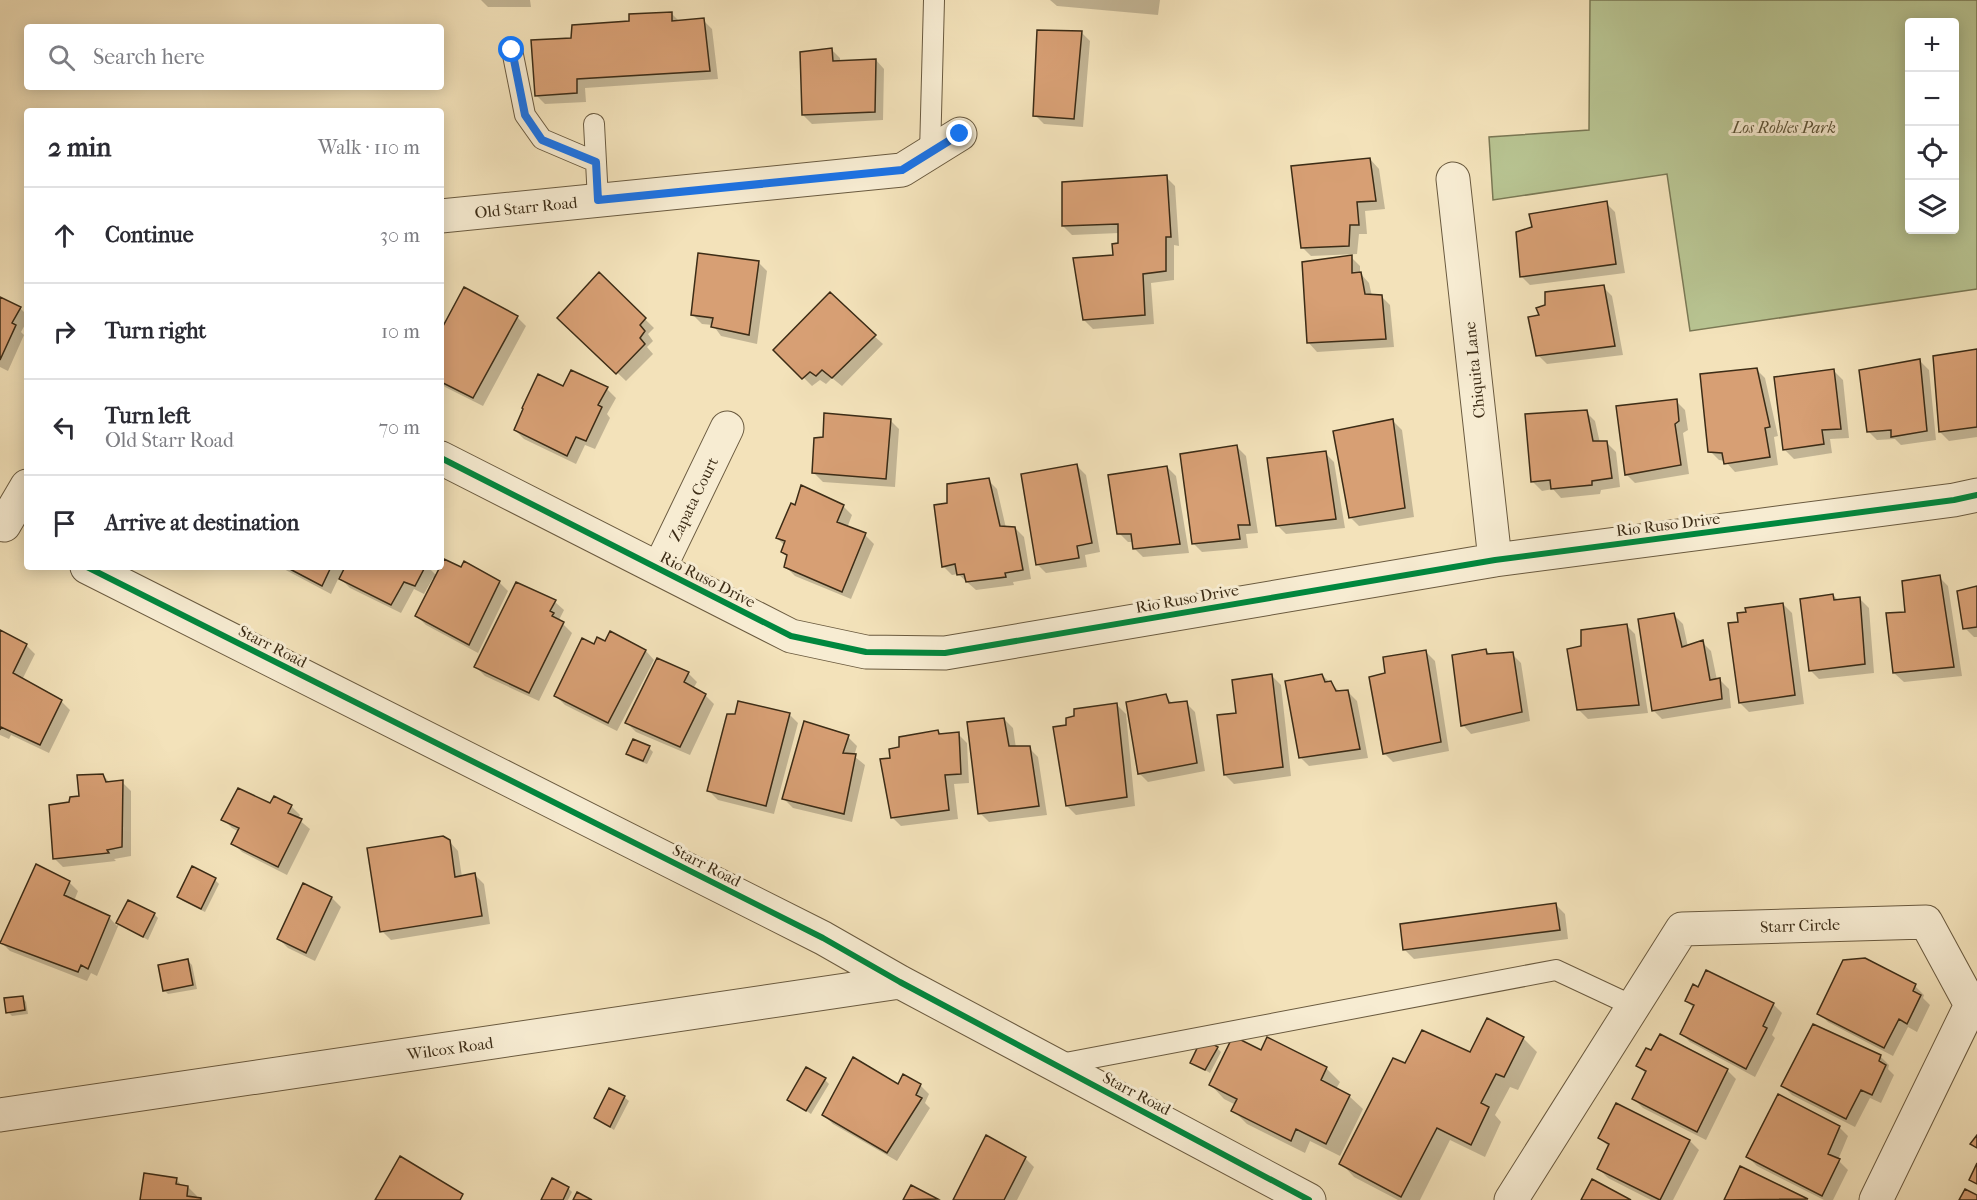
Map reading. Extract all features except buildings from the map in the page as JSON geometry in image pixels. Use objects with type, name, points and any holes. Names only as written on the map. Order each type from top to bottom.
[{"type":"street","name":"Old Starr Road","points":[[444,216],[902,170],[960,134]]},
{"type":"street","name":"Chiquita Lane","points":[[1453,179],[1495,560]]},
{"type":"street","name":"Zapata Court","points":[[659,569],[727,428]]},
{"type":"street","name":"Rio Ruso Drive","points":[[444,460],[791,636],[866,652],[945,653],[1495,560],[1954,500],[1977,495]]},
{"type":"street","points":[[10,528],[24,493]]},
{"type":"street","name":"Starr Road","points":[[93,570],[823,938],[900,982],[1309,1200]]},
{"type":"street","name":"Starr Circle","points":[[1511,1200],[1682,929],[1926,922],[1971,1005],[1876,1200]]},
{"type":"street","name":"Wilcox Road","points":[[0,1115],[900,982]]},
{"type":"lane","points":[[930,153],[934,0]]},
{"type":"lane","points":[[512,50],[525,115],[542,140],[596,162]]},
{"type":"lane","points":[[594,124],[598,200]]},
{"type":"lane","points":[[1055,1065],[1556,970],[1633,1006]]},
{"type":"green space","name":"Los Robles Park","points":[[1590,0],[1977,0],[1977,289],[1690,331],[1667,174],[1493,200],[1489,137],[1589,130]]},
{"type":"cycle path","points":[[444,460],[791,636],[866,652],[945,653],[1495,560],[1954,500],[1977,495]]},
{"type":"cycle path","points":[[93,570],[823,938],[900,982],[1309,1200]]},
{"type":"route","points":[[512,50],[525,115],[542,140],[596,162],[598,200],[902,170],[960,134]]}]
